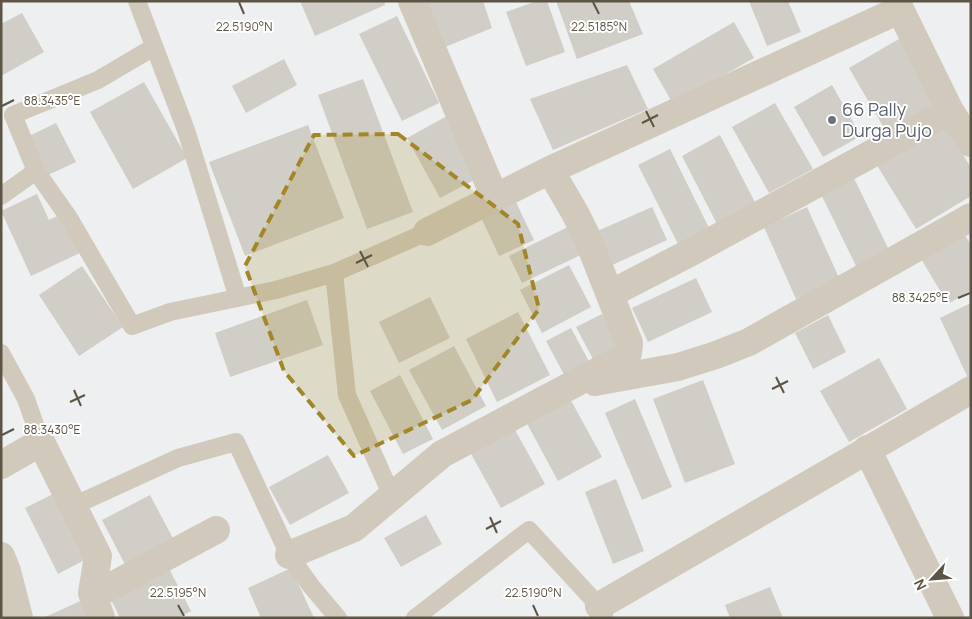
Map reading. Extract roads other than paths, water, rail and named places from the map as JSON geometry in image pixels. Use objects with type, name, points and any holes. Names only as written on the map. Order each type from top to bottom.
[{"type":"street","points":[[412,1],[495,198]]},
{"type":"street","points":[[427,232],[550,170],[897,6],[950,111],[971,142]]},
{"type":"street","points":[[610,294],[695,250],[950,111]]},
{"type":"street","points":[[289,555],[354,528],[442,454],[621,359],[628,352],[629,343],[587,237],[550,170]]},
{"type":"street","points":[[570,386],[678,367],[749,342],[971,217]]},
{"type":"street","points":[[602,612],[867,449],[971,390]]},
{"type":"street","points":[[1,465],[41,442],[98,556],[92,593],[97,607],[216,530]]},
{"type":"street","points":[[867,449],[950,618]]},
{"type":"street","points":[[1,556],[19,618]]},
{"type":"lane","points":[[137,1],[186,130],[238,298]]},
{"type":"lane","points":[[154,47],[98,80],[13,115],[36,171],[69,218],[132,326],[170,312],[276,290],[334,273],[427,232]]},
{"type":"lane","points":[[1,196],[36,171]]},
{"type":"lane","points":[[334,273],[347,395],[392,496]]},
{"type":"lane","points":[[1,354],[26,399],[41,442]]},
{"type":"lane","points":[[73,506],[178,458],[236,442],[289,555],[311,586],[338,618]]},
{"type":"lane","points":[[416,618],[530,530],[602,612]]},
{"type":"place","name":"66 Pally Durga Pujo","points":[[832,120]]}]
